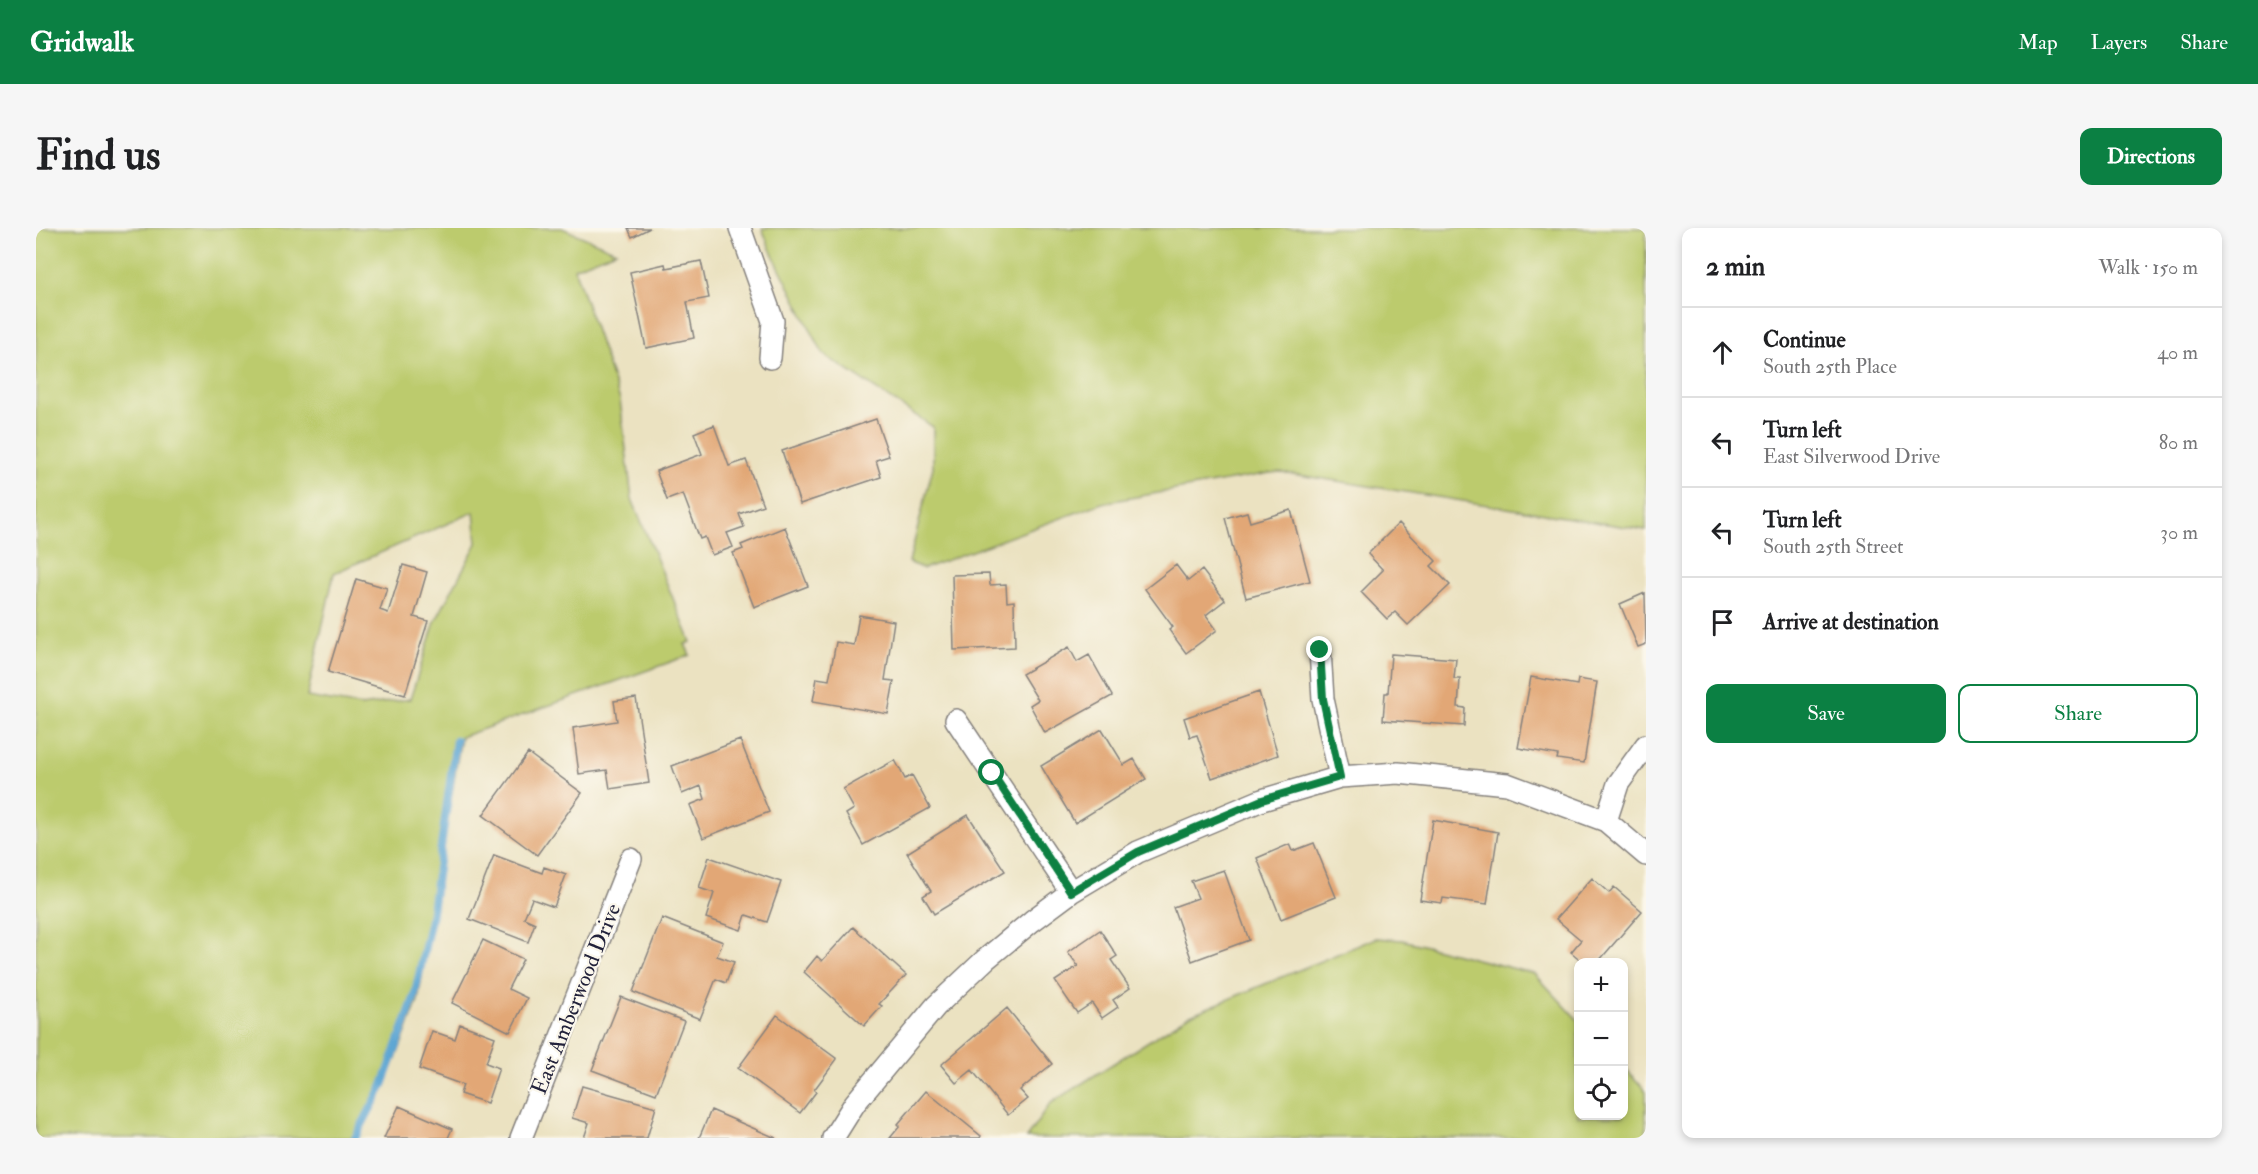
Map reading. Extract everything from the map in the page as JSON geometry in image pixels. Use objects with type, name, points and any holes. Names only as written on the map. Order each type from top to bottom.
[{"type":"street","points":[[740,228],[773,321],[770,358]]},
{"type":"street","points":[[1320,650],[1323,699],[1340,777]]},
{"type":"street","points":[[956,720],[1071,892]]},
{"type":"street","points":[[1606,821],[1618,784],[1646,745]]},
{"type":"street","points":[[833,1138],[855,1103],[936,1006],[986,959],[1071,892],[1138,852],[1262,800],[1340,777],[1398,773],[1507,784],[1606,821],[1646,855]]},
{"type":"street","name":"East Amberwood Drive","points":[[521,1138],[631,859]]},
{"type":"green space","points":[[36,228],[562,228],[616,251],[574,268],[620,400],[632,499],[691,642],[685,644],[690,655],[461,737],[418,1001],[385,1087],[358,1138],[36,1138]],"holes":[[[474,512],[477,543],[435,622],[410,699],[361,706],[307,697],[334,573]]]},
{"type":"green space","points":[[762,228],[1646,228],[1646,530],[1280,472],[1102,503],[923,569],[909,562],[933,467],[933,427],[823,354],[771,251]]},
{"type":"green space","points":[[1376,938],[1402,940],[1535,974],[1574,1016],[1574,1120],[1628,1120],[1628,1071],[1646,1091],[1646,1138],[1026,1138],[1051,1103],[1188,1016]]},
{"type":"building","points":[[628,228],[650,228],[632,237]]},
{"type":"building","points":[[701,261],[709,298],[687,302],[694,338],[646,348],[630,272],[665,264],[666,268]]},
{"type":"building","points":[[876,419],[889,456],[876,460],[881,477],[800,504],[782,451]]},
{"type":"building","points":[[714,425],[729,466],[746,460],[763,505],[739,514],[744,527],[727,533],[733,547],[712,555],[705,537],[700,539],[683,494],[667,500],[656,471],[702,454],[694,433]]},
{"type":"building","points":[[1291,510],[1310,581],[1246,598],[1225,518],[1247,512],[1250,522]]},
{"type":"building","points":[[1399,523],[1436,561],[1431,566],[1450,585],[1408,625],[1395,612],[1387,619],[1361,592],[1383,570],[1368,554]]},
{"type":"building","points":[[785,527],[808,586],[754,607],[733,553],[743,549],[741,545]]},
{"type":"building","points":[[403,565],[427,572],[414,617],[428,621],[405,695],[328,672],[356,579],[387,588],[380,610],[388,613]]},
{"type":"building","points":[[1176,565],[1188,581],[1202,570],[1225,600],[1206,615],[1217,630],[1186,653],[1169,630],[1173,627],[1145,589]]},
{"type":"building","points":[[989,574],[990,585],[1006,584],[1007,602],[1014,601],[1015,647],[954,650],[952,575]]},
{"type":"building","points":[[1645,593],[1646,644],[1638,647],[1620,604]]},
{"type":"building","points":[[859,615],[894,621],[885,680],[894,681],[888,714],[813,701],[817,678],[829,680],[836,642],[854,645]]},
{"type":"building","points":[[1069,647],[1077,662],[1089,655],[1112,696],[1045,733],[1030,705],[1038,700],[1022,674]]},
{"type":"building","points":[[1391,654],[1456,659],[1454,679],[1460,679],[1458,707],[1465,708],[1464,726],[1383,720]]},
{"type":"building","points":[[1531,677],[1577,685],[1578,679],[1597,682],[1584,763],[1557,759],[1558,755],[1518,748]]},
{"type":"building","points":[[1259,692],[1278,755],[1212,778],[1197,735],[1190,737],[1184,718]]},
{"type":"building","points":[[636,698],[649,783],[610,789],[607,770],[579,774],[573,728],[617,721],[614,701]]},
{"type":"building","points":[[1102,729],[1124,765],[1134,759],[1146,779],[1075,823],[1041,766]]},
{"type":"building","points":[[740,740],[769,812],[703,838],[690,805],[705,799],[701,786],[682,794],[672,766]]},
{"type":"building","points":[[528,753],[582,793],[537,855],[483,815]]},
{"type":"building","points":[[895,760],[905,779],[912,775],[930,808],[863,845],[846,814],[854,809],[843,789]]},
{"type":"building","points":[[968,815],[1005,871],[934,914],[923,896],[931,891],[907,853]]},
{"type":"building","points":[[1433,820],[1498,832],[1487,904],[1443,898],[1442,903],[1420,900]]},
{"type":"building","points":[[1314,843],[1336,897],[1281,919],[1257,858],[1290,844],[1293,851]]},
{"type":"building","points":[[494,855],[542,873],[544,867],[566,875],[554,907],[532,899],[524,918],[535,923],[528,942],[469,919]]},
{"type":"building","points":[[709,857],[781,882],[767,922],[746,915],[741,930],[706,918],[714,893],[699,888]]},
{"type":"building","points":[[1224,870],[1249,940],[1192,961],[1173,907],[1198,898],[1191,881]]},
{"type":"building","points":[[1592,878],[1609,893],[1614,887],[1642,911],[1601,958],[1578,958],[1571,952],[1581,940],[1556,919]]},
{"type":"building","points":[[662,918],[723,942],[717,956],[734,962],[726,983],[716,979],[700,1019],[633,992]]},
{"type":"building","points":[[853,927],[906,975],[879,1004],[882,1006],[864,1026],[804,972],[817,956],[822,961]]},
{"type":"building","points":[[1100,930],[1117,956],[1111,960],[1130,988],[1113,1000],[1118,1007],[1102,1018],[1092,1003],[1077,1013],[1055,981],[1078,966],[1068,952]]},
{"type":"building","points":[[483,940],[523,959],[508,989],[527,998],[510,1032],[452,1003]]},
{"type":"building","points":[[621,997],[684,1021],[656,1094],[592,1070]]},
{"type":"building","points":[[1007,1008],[1052,1064],[1020,1090],[1028,1099],[1008,1115],[972,1070],[956,1083],[941,1065]]},
{"type":"building","points":[[777,1015],[837,1059],[800,1113],[738,1068]]},
{"type":"building","points":[[460,1024],[495,1037],[486,1063],[499,1068],[487,1103],[460,1094],[463,1085],[419,1069],[432,1031],[455,1039]]},
{"type":"building","points":[[582,1086],[656,1107],[647,1138],[584,1138],[589,1123],[572,1118]]},
{"type":"building","points":[[926,1091],[981,1136],[980,1138],[890,1138],[900,1126],[898,1124]]},
{"type":"building","points":[[399,1106],[452,1129],[448,1138],[384,1138]]},
{"type":"building","points":[[711,1110],[776,1138],[699,1138]]},
{"type":"waterway","points":[[355,1138],[383,1085],[414,998],[431,918],[456,740]]},
{"type":"route","points":[[992,773],[1071,892],[1138,852],[1262,800],[1340,777],[1323,699],[1320,650]]}]
